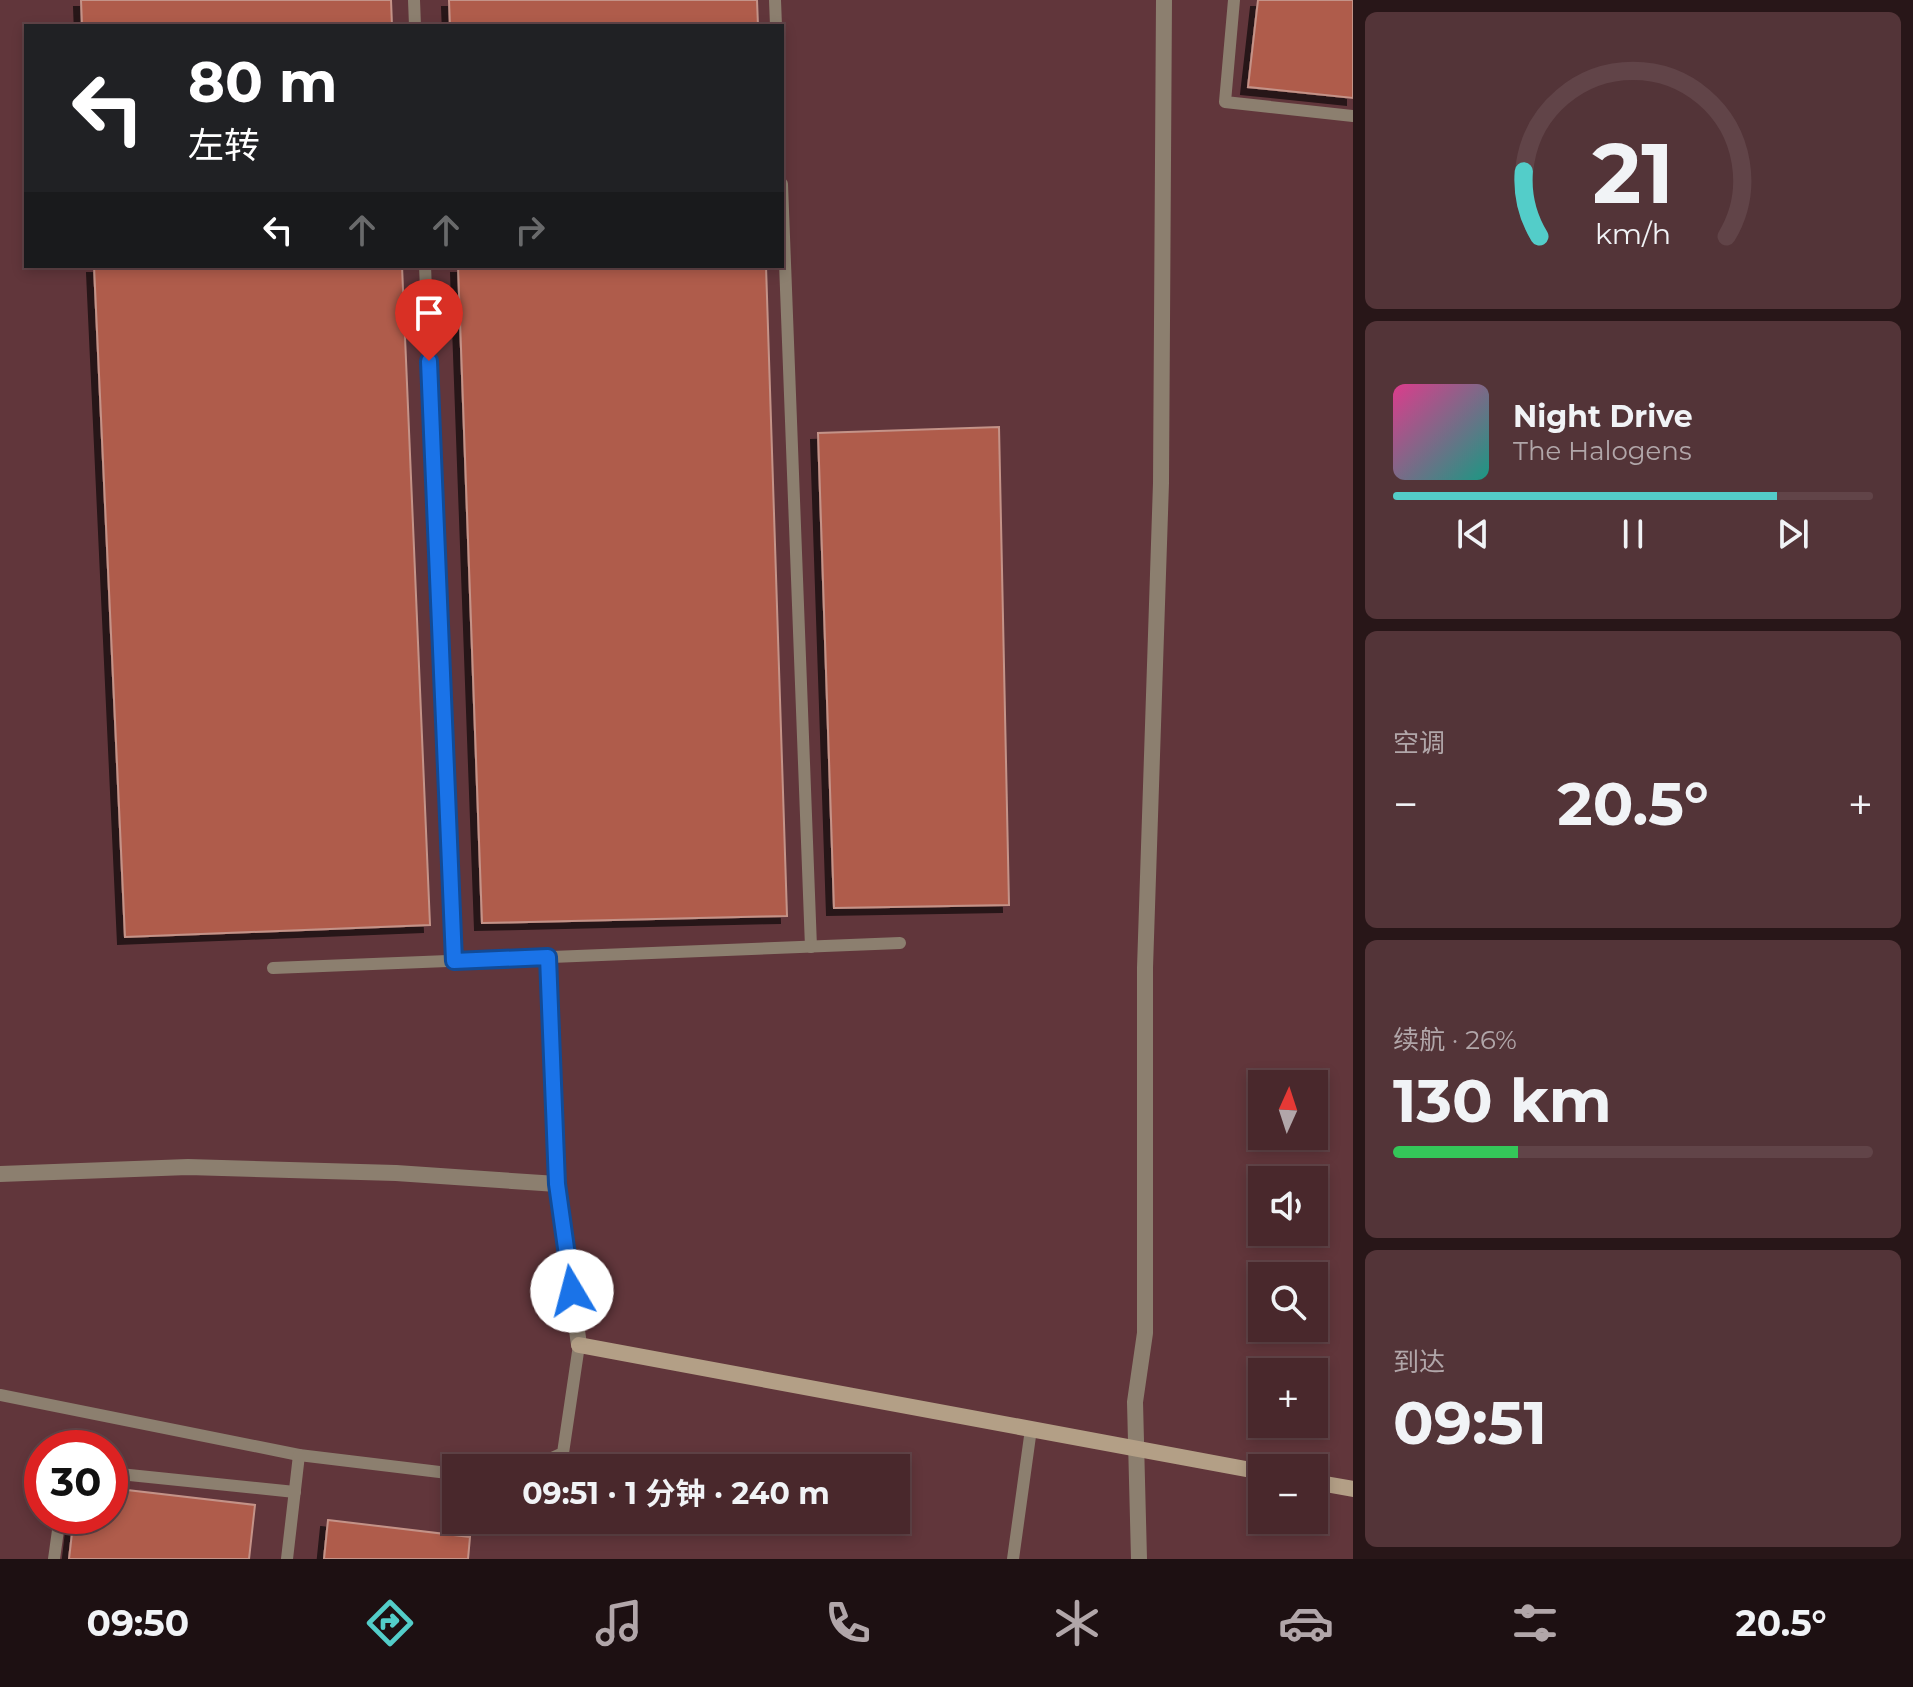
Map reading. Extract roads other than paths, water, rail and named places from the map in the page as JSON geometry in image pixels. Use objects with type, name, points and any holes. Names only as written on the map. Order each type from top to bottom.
[{"type":"main road","points":[[579,1345],[1248,1469]]},
{"type":"main road","points":[[1328,1485],[1353,1489]]},
{"type":"street","points":[[1139,1559],[1139,1449],[1135,1402],[1145,1333],[1145,968],[1161,483],[1164,0]]},
{"type":"street","points":[[0,1174],[188,1167],[396,1173],[557,1184],[579,1345]]},
{"type":"lane","points":[[414,0],[415,24]]},
{"type":"lane","points":[[775,0],[776,24]]},
{"type":"lane","points":[[1234,0],[1225,102],[1353,116]]},
{"type":"lane","points":[[784,237],[811,947]]},
{"type":"lane","points":[[425,268],[454,961]]},
{"type":"lane","points":[[273,968],[900,943]]},
{"type":"lane","points":[[548,957],[557,1184]]},
{"type":"lane","points":[[561,1454],[579,1345]]},
{"type":"lane","points":[[0,1395],[299,1455],[442,1472]]},
{"type":"lane","points":[[1013,1559],[1031,1429]]},
{"type":"lane","points":[[287,1559],[299,1455]]},
{"type":"lane","points":[[128,1475],[295,1492]]},
{"type":"lane","points":[[54,1559],[57,1534]]}]
